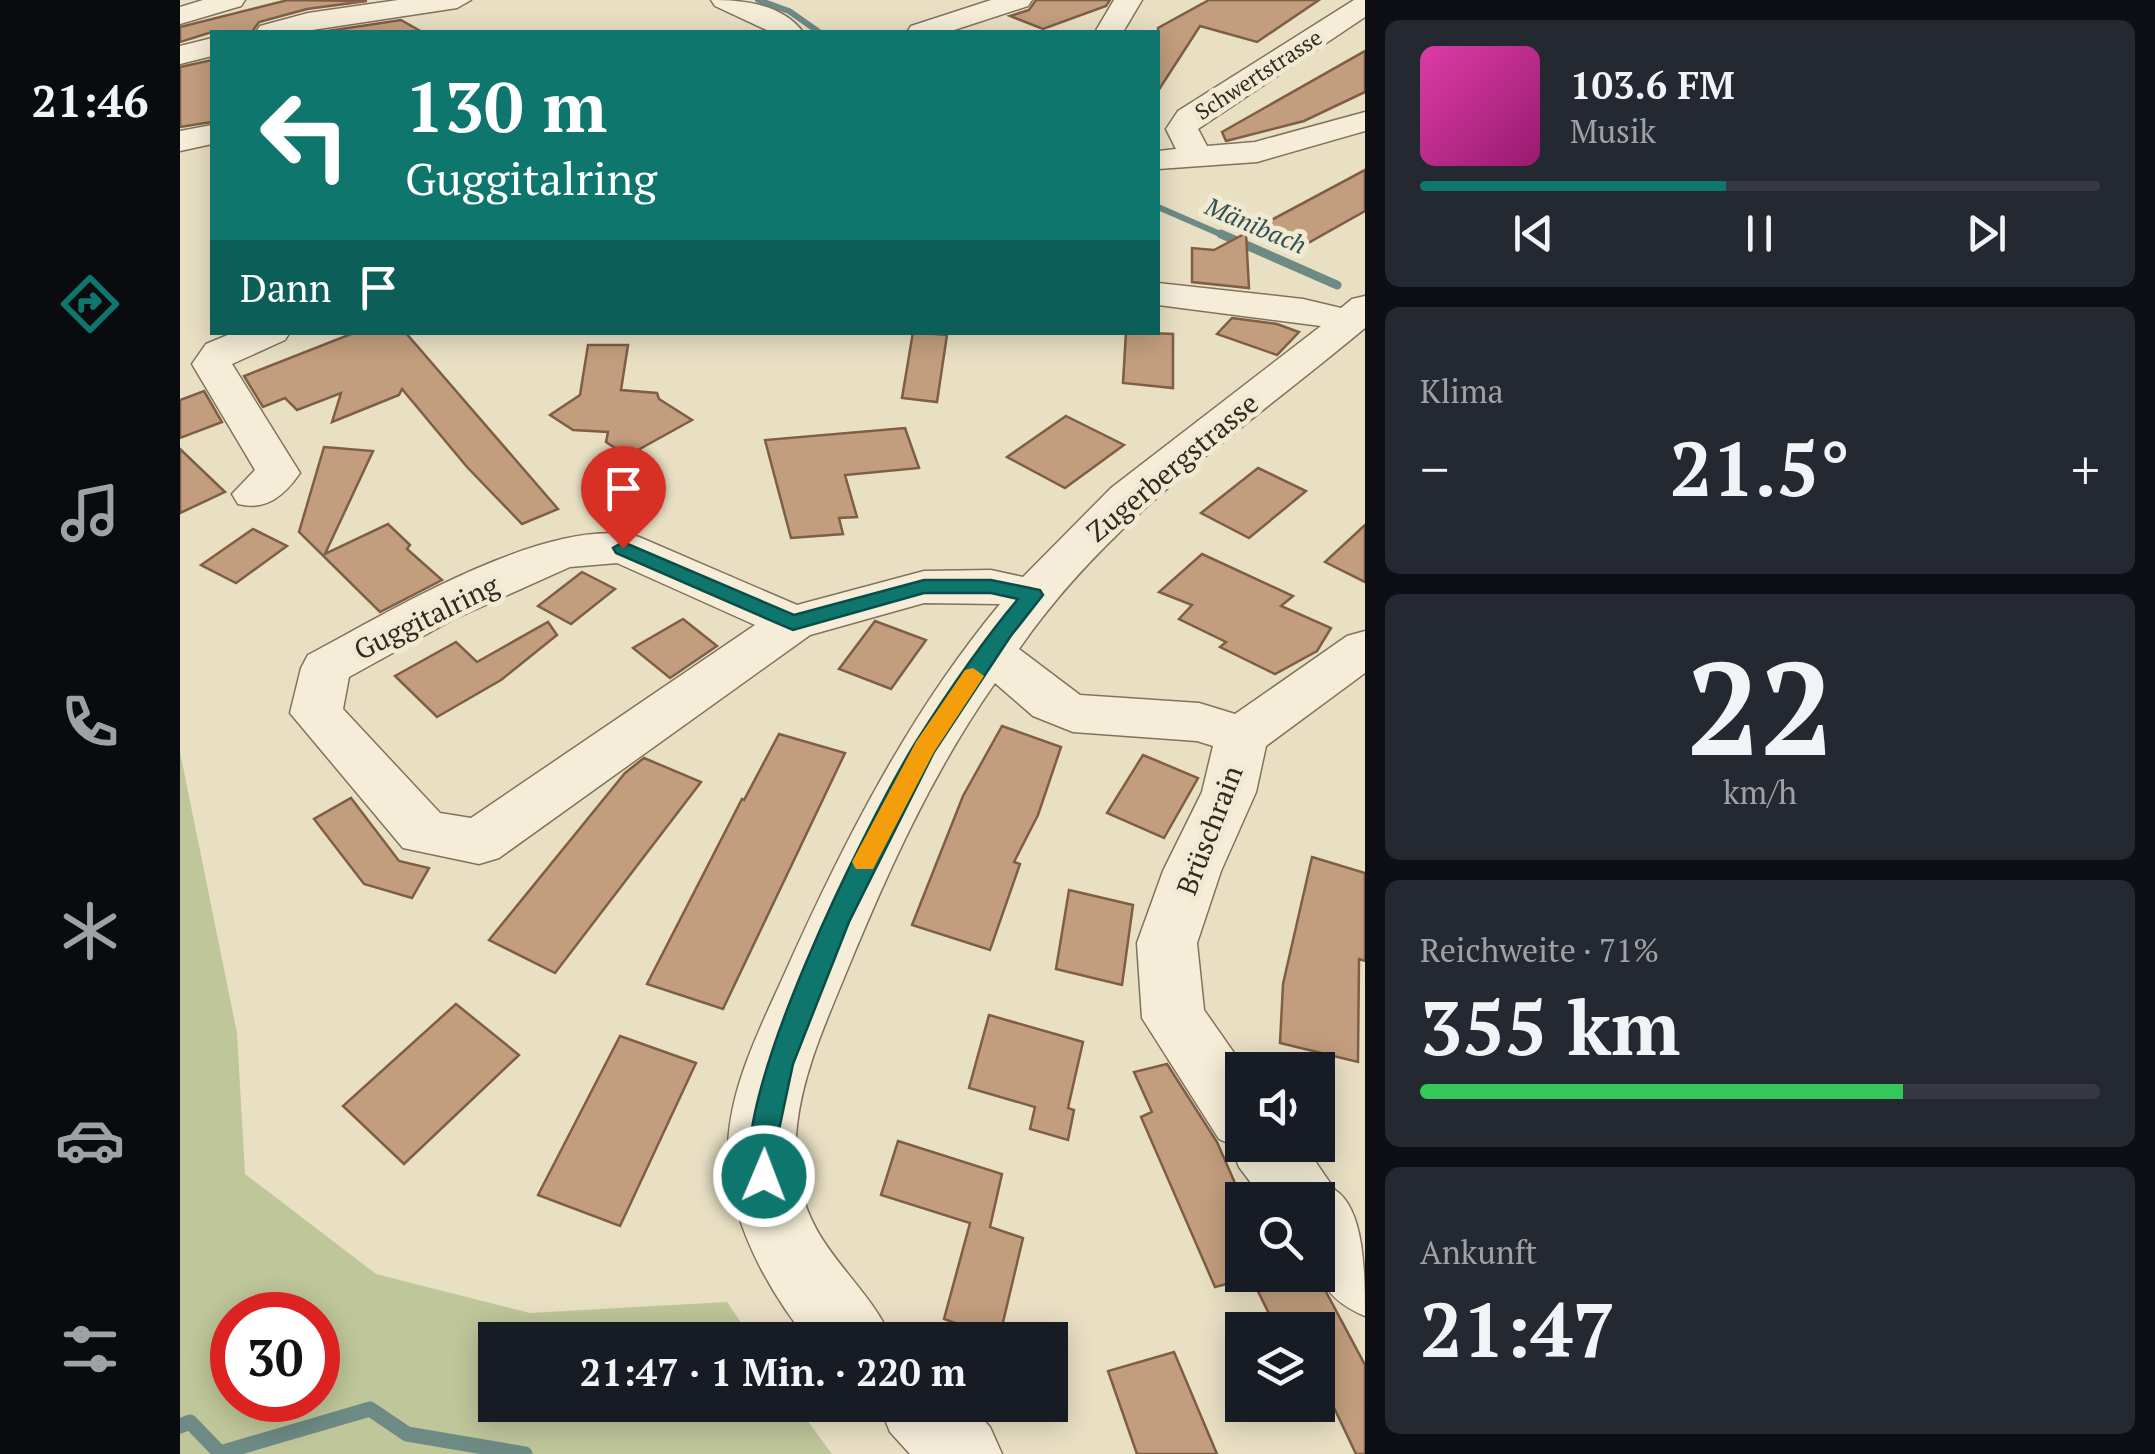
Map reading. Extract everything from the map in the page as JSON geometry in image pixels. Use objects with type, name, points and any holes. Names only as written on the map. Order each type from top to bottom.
[{"type":"street","points":[[180,16],[231,0]]},
{"type":"street","points":[[268,0],[281,28],[457,0]]},
{"type":"street","points":[[724,0],[786,30]]},
{"type":"street","points":[[927,30],[1018,0]]},
{"type":"street","points":[[1110,30],[1128,0]]},
{"type":"street","name":"Schwertstrasse","points":[[1197,159],[1182,129],[1189,118],[1365,5]]},
{"type":"street","points":[[180,55],[210,48]]},
{"type":"street","points":[[1160,159],[1257,152],[1365,121]]},
{"type":"street","points":[[180,142],[210,135]]},
{"type":"street","points":[[1160,294],[1357,314]]},
{"type":"street","name":"Zugerbergstrasse","points":[[839,1322],[816,1296],[781,1239],[764,1176],[766,1117],[779,1064],[798,1014],[874,842],[924,748],[989,651],[1033,595],[1097,526],[1139,489],[1357,314]]},
{"type":"street","points":[[254,494],[278,473],[212,364],[220,352],[264,335]]},
{"type":"street","name":"Guggitalring","points":[[793,623],[623,548],[562,553],[437,608],[326,668],[316,713],[423,832],[479,842],[793,623],[924,586],[991,586],[1033,595]]},
{"type":"street","points":[[1242,736],[1365,648]]},
{"type":"street","name":"Brüschrain","points":[[989,651],[1051,703],[1072,713],[1199,722],[1242,736],[1229,792],[1192,871],[1167,943],[1172,1018],[1225,1094]]},
{"type":"street","points":[[1276,1162],[1291,1182]]},
{"type":"street","points":[[1335,1240],[1365,1280]]},
{"type":"street","points":[[933,1422],[963,1454]]},
{"type":"green space","points":[[180,752],[237,1033],[245,1174],[376,1274],[530,1313],[727,1302],[741,1322],[478,1322],[478,1422],[808,1422],[832,1454],[180,1454]]},
{"type":"building","points":[[288,0],[367,1],[307,9],[259,22],[253,30],[210,30],[180,42],[180,27]]},
{"type":"building","points":[[1036,0],[1110,0],[1106,6],[1043,29],[1010,16],[1029,10]]},
{"type":"building","points":[[1209,0],[1319,0],[1257,42],[1200,26],[1160,88],[1158,28]]},
{"type":"building","points":[[401,20],[418,30],[334,30]]},
{"type":"building","points":[[1365,51],[1365,92],[1304,121],[1226,141],[1222,132]]},
{"type":"building","points":[[210,60],[210,122],[180,127],[180,67]]},
{"type":"building","points":[[1365,170],[1365,211],[1308,243],[1264,224]]},
{"type":"building","points":[[1246,233],[1249,288],[1192,282],[1192,248],[1214,250]]},
{"type":"building","points":[[1232,318],[1277,324],[1299,332],[1277,355],[1217,334]]},
{"type":"building","points":[[1173,334],[1173,388],[1123,383],[1126,335]]},
{"type":"building","points":[[348,335],[408,335],[558,509],[522,524],[467,467],[402,389],[399,395],[332,422],[341,393],[297,410],[285,398],[263,407],[244,376]]},
{"type":"building","points":[[912,335],[947,335],[937,402],[902,398]]},
{"type":"building","points":[[588,345],[628,345],[621,390],[657,393],[659,399],[692,420],[627,456],[606,442],[608,432],[573,430],[550,415],[580,395]]},
{"type":"building","points":[[204,391],[222,422],[180,438],[180,400]]},
{"type":"building","points":[[1066,416],[1124,445],[1065,488],[1007,457]]},
{"type":"building","points":[[905,428],[919,468],[845,475],[857,517],[839,518],[843,534],[791,538],[765,440]]},
{"type":"building","points":[[324,447],[373,451],[325,554],[388,524],[410,545],[407,549],[442,580],[380,612],[299,532]]},
{"type":"building","points":[[180,449],[225,492],[180,513]]},
{"type":"building","points":[[1258,468],[1306,491],[1249,538],[1201,513]]},
{"type":"building","points":[[1365,525],[1365,582],[1325,562]]},
{"type":"building","points":[[253,529],[287,546],[236,583],[201,565]]},
{"type":"building","points":[[1202,554],[1293,596],[1281,606],[1331,628],[1317,651],[1275,674],[1220,647],[1226,642],[1179,619],[1192,605],[1159,592]]},
{"type":"building","points":[[582,572],[615,589],[571,624],[538,606]]},
{"type":"building","points":[[683,619],[717,646],[670,678],[633,648]]},
{"type":"building","points":[[875,621],[926,640],[891,689],[839,669]]},
{"type":"building","points":[[548,622],[557,635],[501,680],[437,717],[395,676],[456,642],[477,662]]},
{"type":"building","points":[[1002,726],[1061,747],[1038,815],[1014,862],[1020,864],[990,950],[912,925],[963,796]]},
{"type":"building","points":[[779,734],[845,753],[723,1009],[647,984],[742,799]]},
{"type":"building","points":[[1143,755],[1198,778],[1164,838],[1107,813]]},
{"type":"building","points":[[644,758],[701,782],[555,973],[489,940],[625,773]]},
{"type":"building","points":[[351,798],[399,861],[429,868],[412,898],[364,884],[314,819]]},
{"type":"building","points":[[1312,857],[1365,873],[1365,961],[1359,959],[1358,1062],[1335,1056],[1335,1052],[1280,1043],[1283,984]]},
{"type":"building","points":[[1069,890],[1133,905],[1122,985],[1056,969]]},
{"type":"building","points":[[456,1004],[519,1055],[404,1164],[343,1106]]},
{"type":"building","points":[[989,1015],[1083,1042],[1068,1108],[1074,1110],[1068,1140],[1030,1129],[1035,1107],[969,1088]]},
{"type":"building","points":[[620,1036],[696,1063],[620,1226],[538,1195]]},
{"type":"building","points":[[1167,1064],[1217,1142],[1235,1182],[1225,1182],[1225,1284],[1215,1287],[1141,1117],[1152,1112],[1134,1072]]},
{"type":"building","points":[[898,1141],[1002,1174],[990,1227],[1023,1238],[1003,1322],[944,1319],[970,1223],[881,1195]]},
{"type":"building","points":[[1258,1292],[1326,1292],[1365,1365],[1365,1454],[1356,1454],[1335,1410],[1335,1312],[1268,1312]]},
{"type":"building","points":[[1174,1352],[1217,1454],[1137,1454],[1108,1371]]},
{"type":"waterway","name":"Mänibach","points":[[758,0],[789,11],[816,30]]},
{"type":"waterway","name":"Mänibach","points":[[1160,208],[1227,237]]},
{"type":"waterway","name":"Mänibach","points":[[1221,234],[1337,285]]},
{"type":"waterway","points":[[180,1426],[190,1422],[220,1453],[370,1409],[407,1434],[525,1454]]},
{"type":"slow traffic","points":[[864,862],[924,748],[973,676]]},
{"type":"route","points":[[623,548],[793,623],[924,586],[991,586],[1033,595],[924,748],[836,922],[779,1064],[763,1139],[764,1176]]}]
